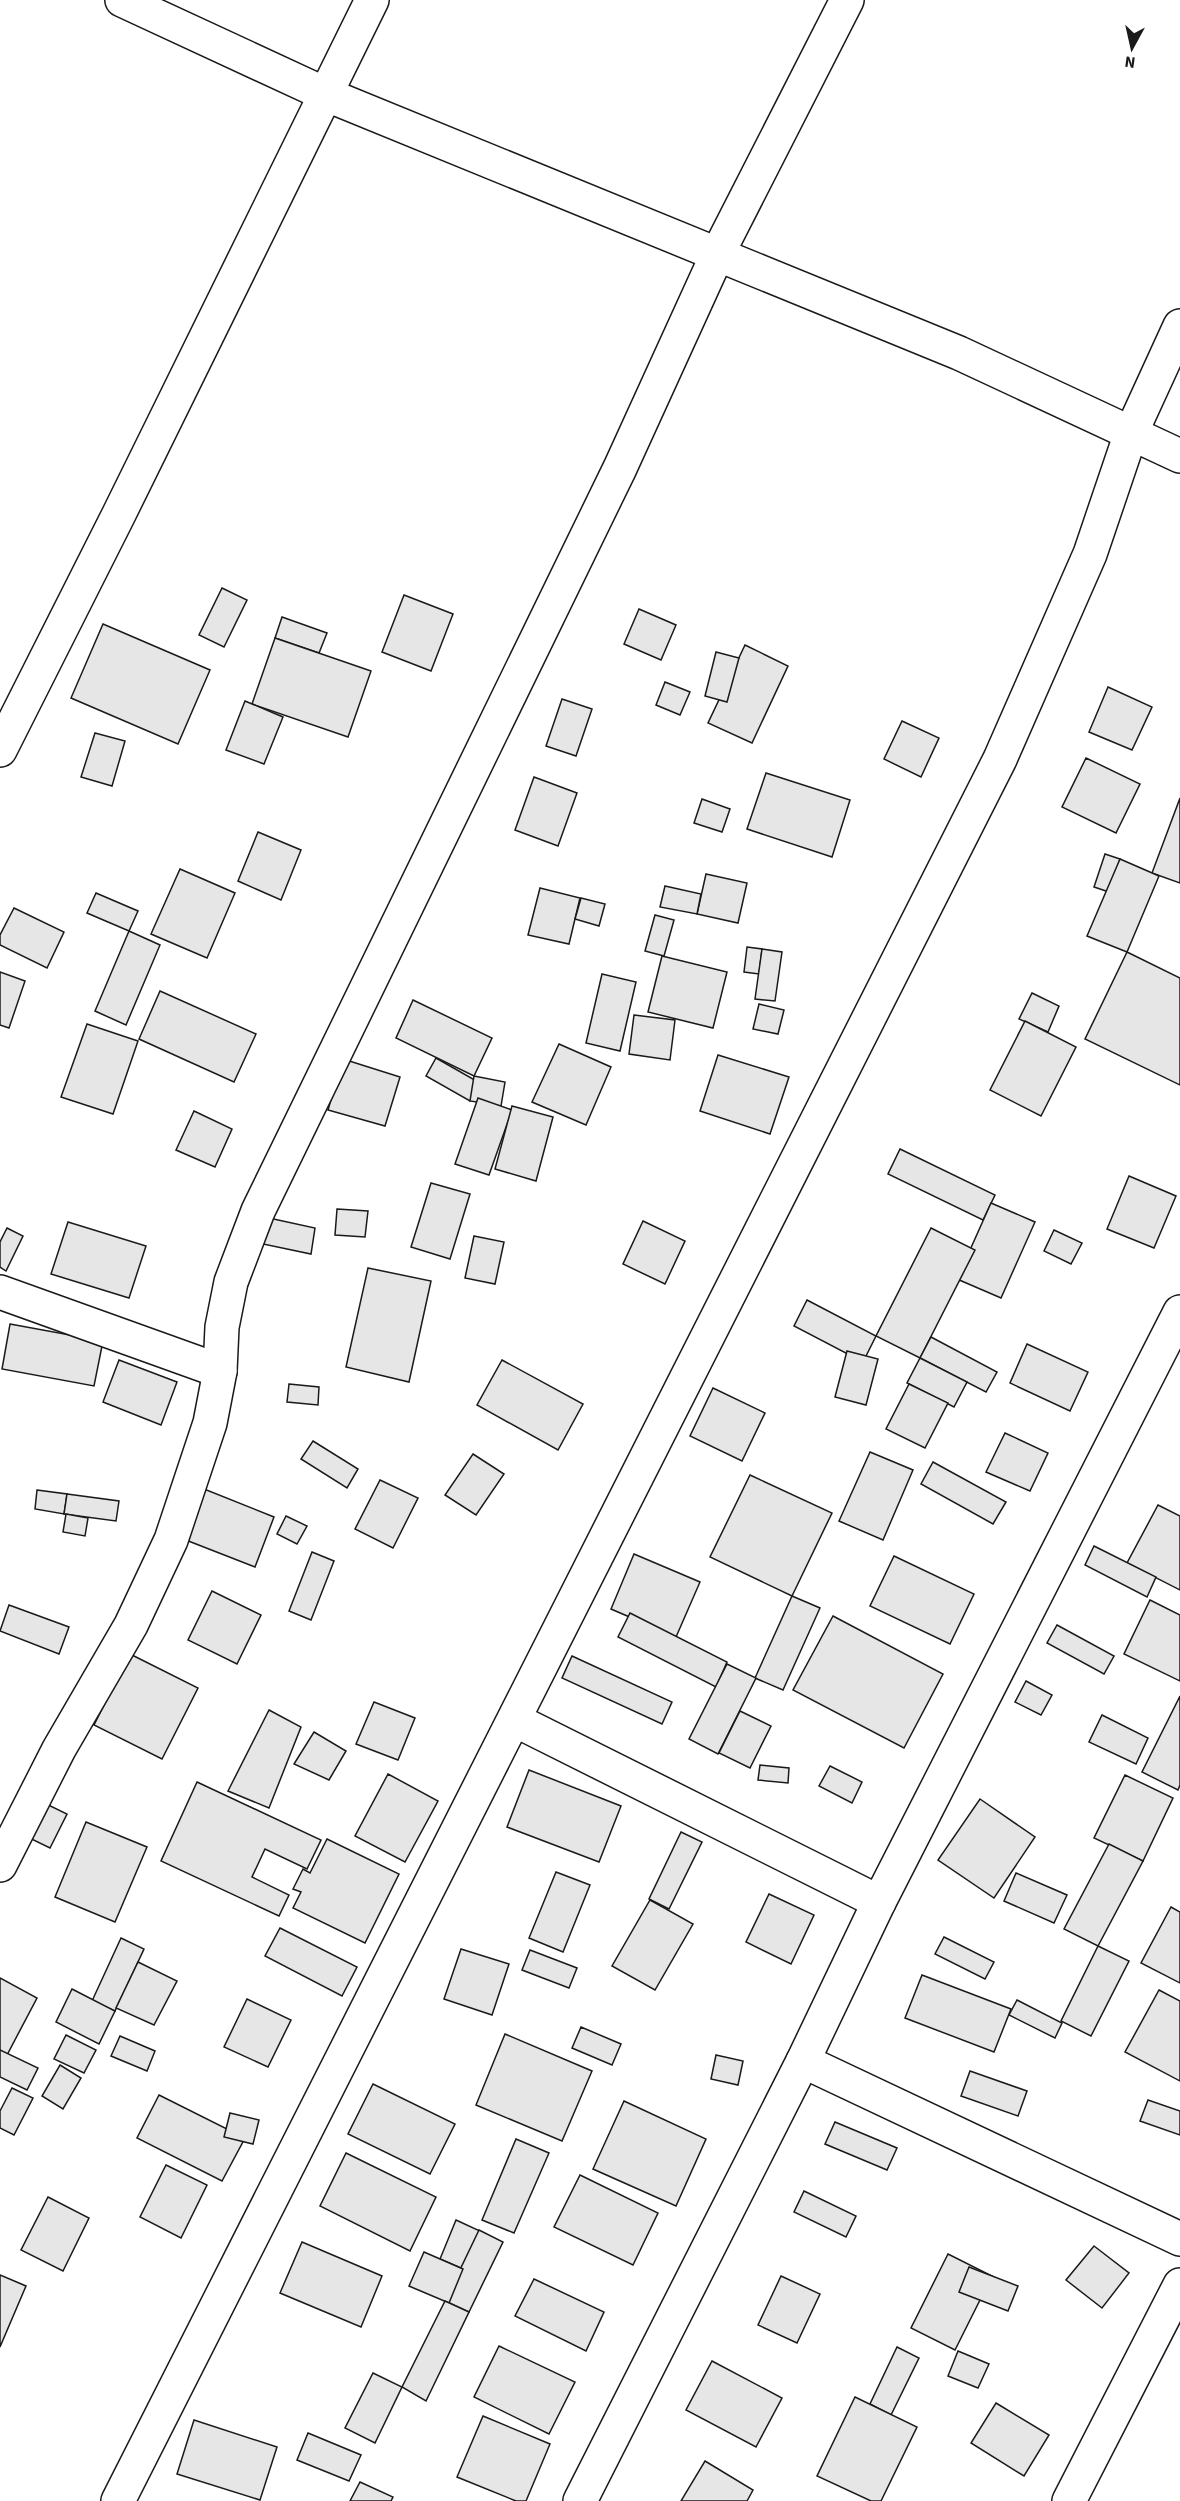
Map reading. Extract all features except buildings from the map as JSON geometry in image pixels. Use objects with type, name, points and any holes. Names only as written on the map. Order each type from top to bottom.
[{"type":"street","points":[[122,0],[325,94],[959,353],[1180,456]]},
{"type":"street","points":[[0,750],[372,0]]},
{"type":"street","points":[[0,1865],[58,1749],[131,1625],[171,1540],[210,1423],[220,1371],[222,1327],[231,1282],[258,1211],[620,468],[718,253],[847,0]]},
{"type":"street","points":[[118,2501],[1000,759],[1090,554],[1131,433],[1180,326]]},
{"type":"street","points":[[0,1292],[220,1371]]},
{"type":"street","points":[[580,2501],[803,2061],[879,1902],[1180,1312]]},
{"type":"street","points":[[515,1720],[879,1902]]},
{"type":"street","points":[[803,2061],[1180,2239]]},
{"type":"street","points":[[1069,2501],[1180,2285]]}]
